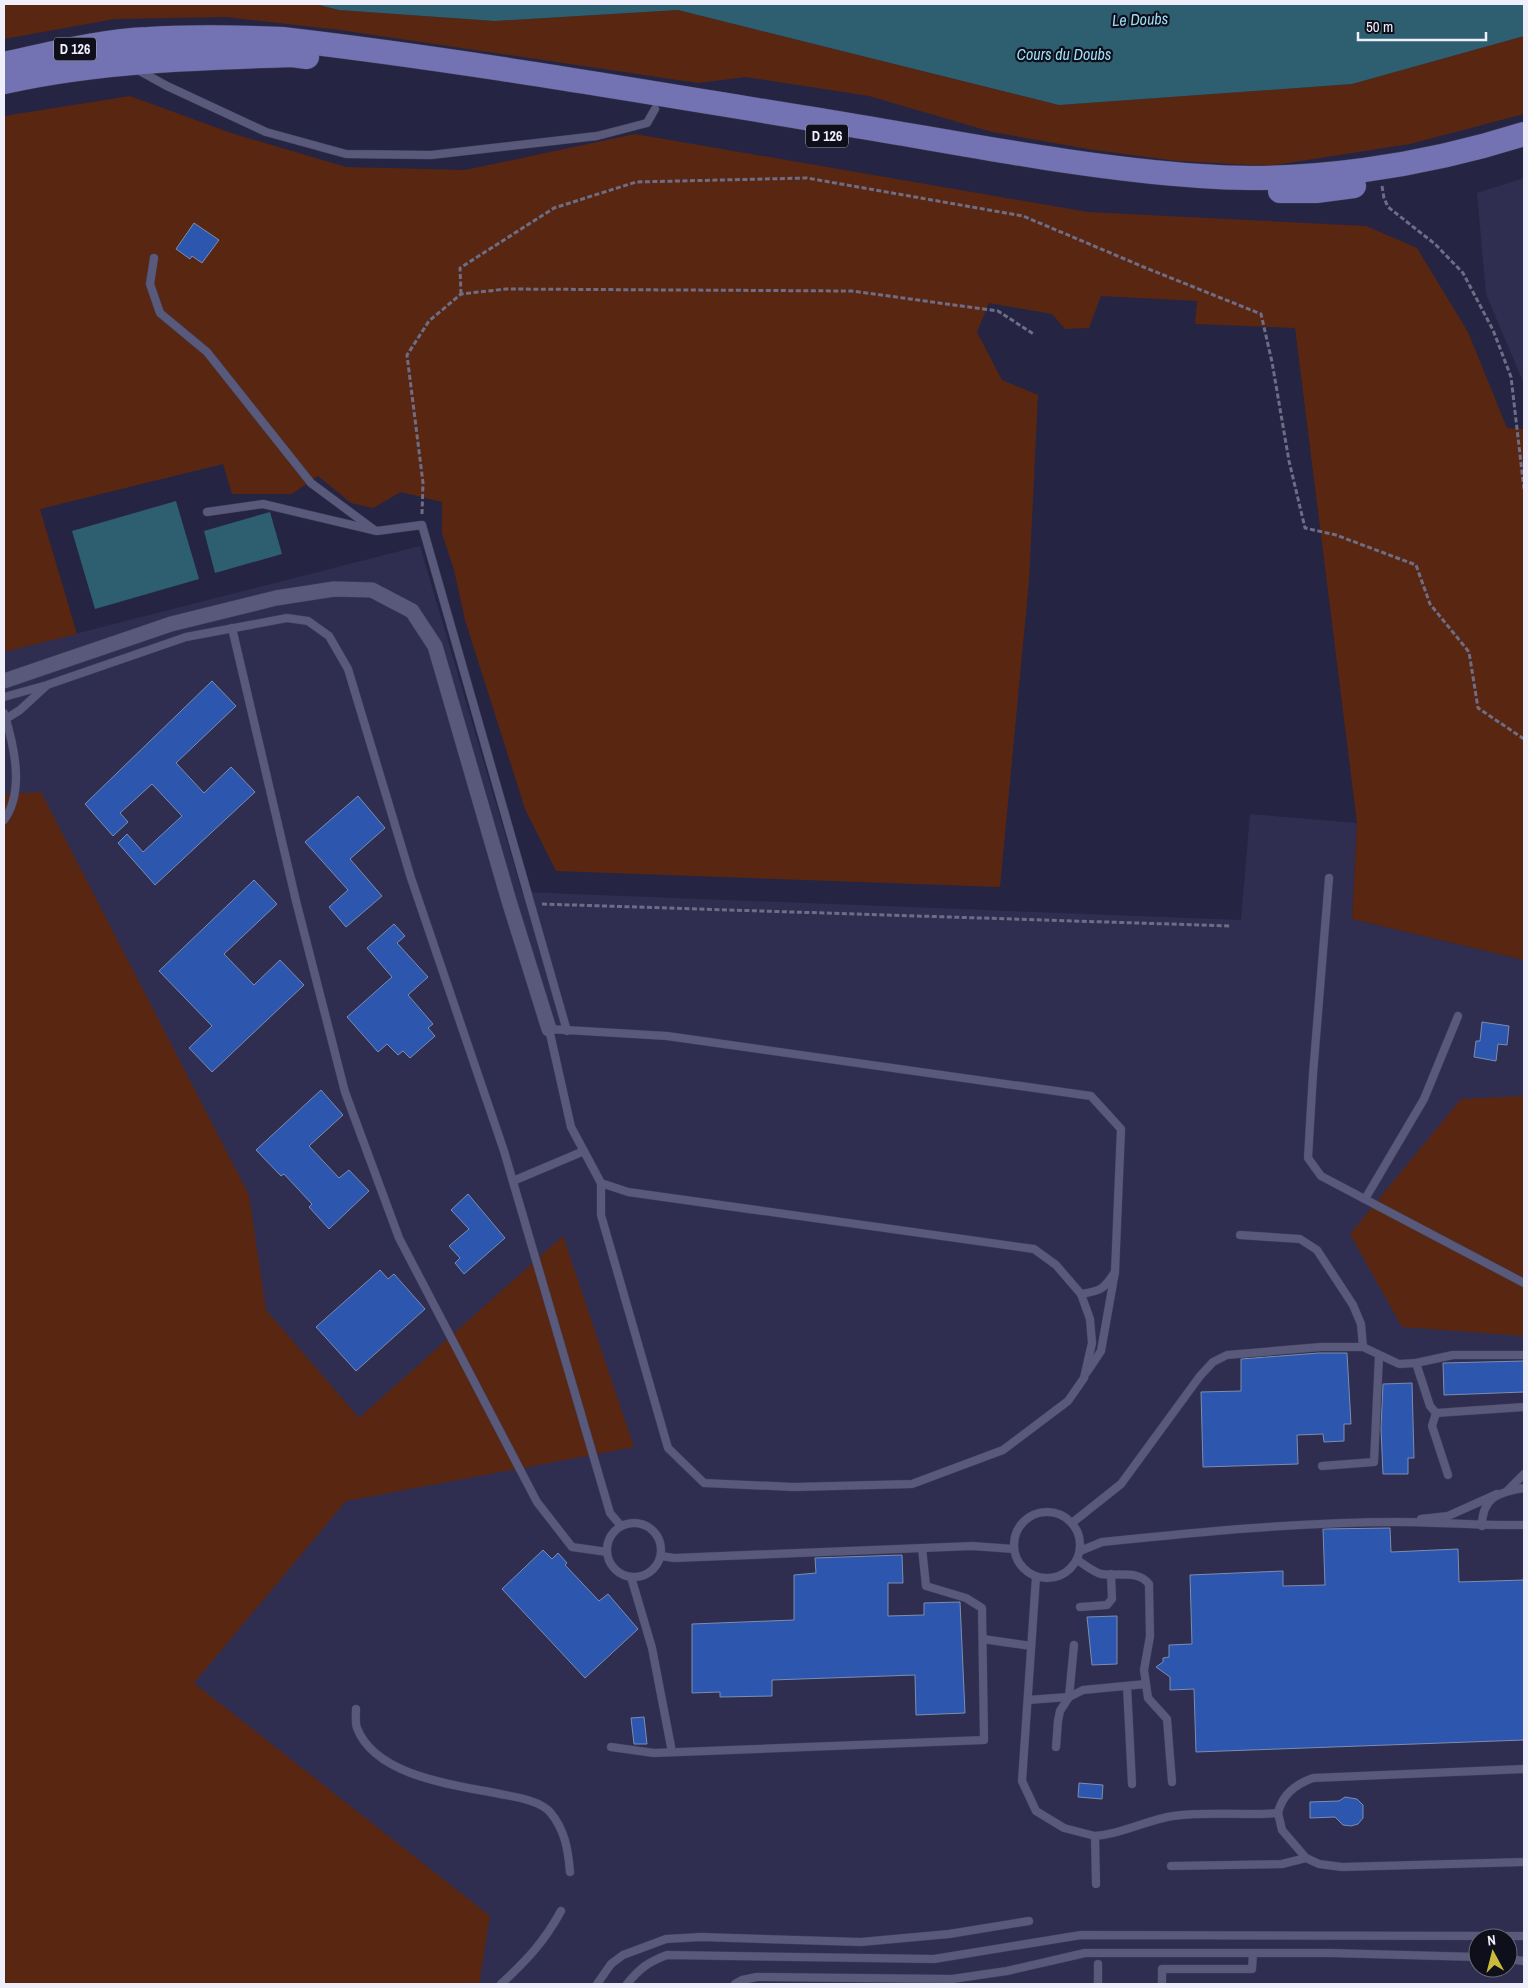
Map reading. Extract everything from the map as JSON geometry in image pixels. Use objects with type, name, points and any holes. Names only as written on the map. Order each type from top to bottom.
[{"type":"main road","name":"D 126","points":[[4,64],[84,47],[146,39],[236,37],[282,39],[638,91],[1076,162],[1201,176],[1283,177],[1393,166],[1487,146],[1524,134]]},
{"type":"main road","name":"D 126","points":[[4,82],[53,71],[191,58],[292,55],[655,109],[1102,179],[1229,192],[1316,191],[1382,182],[1451,170],[1524,150]]},
{"type":"street","points":[[4,681],[171,624],[276,598],[334,588],[372,590],[412,610],[435,646],[509,901],[549,1029]]},
{"type":"lane","points":[[128,64],[167,86],[266,132],[346,154],[432,155],[597,136],[647,123],[655,109]]},
{"type":"lane","points":[[154,258],[150,284],[160,313],[207,352],[311,483],[377,532]]},
{"type":"lane","points":[[207,512],[263,504],[377,532],[422,525],[567,1030]]},
{"type":"lane","points":[[4,697],[47,685],[186,637],[232,628],[287,618],[308,621],[328,636],[348,669],[411,878],[513,1181],[610,1513],[621,1526]]},
{"type":"lane","points":[[232,628],[294,891],[345,1092],[399,1238],[538,1502],[572,1548],[606,1552]]},
{"type":"lane","points":[[4,820],[12,808],[16,778],[4,718],[20,710],[47,685]]},
{"type":"lane","points":[[1329,878],[1312,1074],[1308,1158],[1321,1176],[1524,1283]]},
{"type":"lane","points":[[1365,1199],[1424,1099],[1458,1016]]},
{"type":"lane","points":[[549,1029],[567,1030],[666,1036],[1091,1096],[1121,1129],[1115,1272],[1101,1351],[1068,1401],[1003,1450],[912,1484],[794,1487],[704,1483],[668,1448],[601,1216],[601,1183],[571,1128],[549,1029]]},
{"type":"lane","points":[[513,1181],[584,1151]]},
{"type":"lane","points":[[601,1183],[628,1192],[1034,1249],[1056,1264],[1081,1294],[1090,1319],[1092,1343],[1084,1378]]},
{"type":"lane","points":[[1240,1235],[1300,1239],[1316,1250],[1353,1305],[1361,1324],[1363,1347]]},
{"type":"lane","points":[[1081,1294],[1098,1292],[1106,1285],[1115,1272]]},
{"type":"lane","points":[[1072,1523],[1121,1484],[1200,1376],[1213,1362],[1227,1355],[1321,1347],[1363,1347],[1399,1364],[1416,1363],[1453,1355],[1524,1355]]},
{"type":"lane","points":[[1322,1466],[1374,1462],[1379,1356]]},
{"type":"lane","points":[[1416,1363],[1430,1406],[1436,1413]]},
{"type":"lane","points":[[1436,1413],[1524,1407]]},
{"type":"lane","points":[[1436,1413],[1432,1426],[1448,1476]]},
{"type":"lane","points":[[1508,1490],[1524,1474]]},
{"type":"lane","points":[[1400,1522],[1448,1516],[1496,1494],[1524,1488]]},
{"type":"lane","points":[[1482,1526],[1482,1516],[1487,1505],[1496,1494]]},
{"type":"lane","points":[[1054,1513],[1072,1523],[1077,1532],[1080,1551],[1076,1560],[1064,1574],[1055,1577],[1036,1576],[1021,1566],[1014,1549],[1014,1538],[1018,1529],[1033,1515],[1054,1513]]},
{"type":"lane","points":[[1080,1551],[1102,1542],[1265,1526],[1400,1522],[1482,1526],[1524,1525]]},
{"type":"lane","points":[[638,1523],[654,1532],[661,1547],[661,1556],[653,1570],[647,1574],[632,1578],[617,1572],[608,1560],[606,1552],[610,1537],[621,1526],[638,1523]]},
{"type":"lane","points":[[661,1556],[674,1558],[972,1546],[1014,1549]]},
{"type":"lane","points":[[612,1747],[654,1753],[984,1740],[982,1608],[966,1598],[926,1586],[922,1548]]},
{"type":"lane","points":[[1076,1560],[1100,1574],[1135,1575],[1144,1578],[1149,1584],[1150,1636],[1144,1670],[1148,1698],[1167,1719],[1172,1782]]},
{"type":"lane","points":[[1080,1607],[1107,1605],[1112,1599],[1111,1574]]},
{"type":"lane","points":[[1036,1576],[1022,1781],[1036,1811],[1064,1828],[1095,1836],[1113,1835],[1156,1818],[1177,1815],[1256,1815],[1278,1812]]},
{"type":"lane","points":[[632,1578],[652,1648],[672,1752]]},
{"type":"lane","points":[[982,1639],[1031,1646]]},
{"type":"lane","points":[[1056,1747],[1059,1716],[1069,1698],[1074,1645]]},
{"type":"lane","points":[[1028,1700],[1069,1698],[1083,1690],[1146,1684]]},
{"type":"lane","points":[[1127,1686],[1132,1784]]},
{"type":"lane","points":[[356,1709],[357,1728],[373,1750],[389,1764],[463,1786],[523,1798],[548,1810],[562,1830],[567,1846],[570,1872]]},
{"type":"lane","points":[[1524,1770],[1313,1778],[1289,1792],[1283,1799],[1278,1812],[1282,1830],[1306,1858],[1319,1864],[1342,1867],[1524,1862]]},
{"type":"lane","points":[[1095,1836],[1096,1884]]},
{"type":"lane","points":[[1171,1866],[1282,1864],[1306,1858]]},
{"type":"lane","points":[[501,1984],[533,1954],[548,1935],[561,1911]]},
{"type":"lane","points":[[597,1984],[612,1964],[623,1954],[666,1939],[701,1938],[861,1942],[949,1934],[1029,1921]]},
{"type":"lane","points":[[627,1984],[639,1968],[648,1962],[667,1955],[934,1959],[1081,1935],[1524,1936]]},
{"type":"lane","points":[[735,1984],[742,1980],[756,1977],[952,1982],[1085,1953],[1253,1953],[1468,1957]]},
{"type":"lane","points":[[1162,1984],[1162,1969],[1252,1969],[1253,1953]]},
{"type":"lane","points":[[1098,1964],[1098,1984]]},
{"type":"path","points":[[461,294],[460,268],[554,208],[636,182],[807,178],[1023,216],[1261,314],[1272,362],[1289,461],[1305,528],[1336,535],[1416,565],[1430,604],[1469,652],[1478,708],[1524,739]]},
{"type":"path","points":[[1382,182],[1384,198],[1388,207],[1435,244],[1463,273],[1493,330],[1511,377],[1524,489]]},
{"type":"path","points":[[422,525],[423,483],[407,355],[429,321],[461,294],[506,289],[852,291],[998,311],[1035,335]]},
{"type":"path","points":[[532,904],[1231,926]]},
{"type":"shaded area","points":[[4,4],[315,4],[339,10],[495,21],[678,10],[1059,105],[1352,84],[1524,36],[1524,114],[1410,144],[1269,166],[1178,161],[1094,150],[992,132],[869,96],[746,77],[698,83],[340,30],[226,17],[115,19],[4,39]]},
{"type":"shaded area","points":[[130,96],[231,133],[346,167],[465,170],[635,134],[1088,212],[1366,226],[1417,248],[1468,332],[1507,428],[1524,429],[1524,960],[1352,919],[1357,823],[1295,328],[1195,324],[1197,301],[1101,296],[1089,328],[1065,329],[1052,314],[989,303],[977,332],[1002,380],[1038,395],[1029,581],[1000,887],[556,871],[525,809],[465,620],[454,570],[442,533],[442,502],[401,492],[373,508],[351,503],[318,476],[292,494],[232,494],[223,464],[40,509],[77,634],[4,652],[4,116]]},
{"type":"shaded area","points":[[1524,178],[1524,384],[1486,294],[1477,193]]},
{"type":"shaded area","points":[[420,546],[522,892],[1241,920],[1250,814],[1357,823],[1352,919],[1524,960],[1524,1984],[4,1984],[4,652]]},
{"type":"shaded area","points":[[41,792],[249,1195],[266,1310],[359,1418],[563,1236],[634,1447],[346,1501],[194,1683],[490,1916],[479,1984],[4,1984],[4,794]]},
{"type":"shaded area","points":[[1524,1096],[1524,1336],[1402,1327],[1350,1234],[1461,1099]]},
{"type":"water","name":"Cours du Doubs","points":[[315,4],[1524,4],[1524,36],[1352,84],[1059,105],[678,10],[495,21],[339,10]]},
{"type":"water","points":[[176,501],[199,579],[95,609],[72,531]]},
{"type":"water","points":[[270,512],[282,554],[215,573],[204,531]]},
{"type":"building","points":[[194,223],[219,240],[202,263],[192,256],[190,259],[176,249]]},
{"type":"building","points":[[212,681],[236,706],[176,763],[204,793],[231,767],[255,792],[155,885],[118,843],[127,834],[143,852],[182,816],[152,784],[120,813],[128,822],[113,836],[85,804]]},
{"type":"building","points":[[358,796],[385,828],[350,859],[382,896],[346,927],[329,907],[348,890],[305,842]]},
{"type":"building","points":[[254,880],[277,904],[224,954],[254,985],[280,960],[304,985],[212,1072],[189,1048],[212,1026],[159,971]]},
{"type":"building","points":[[394,924],[405,936],[397,943],[428,977],[408,995],[433,1024],[428,1028],[435,1036],[410,1058],[403,1051],[398,1055],[387,1044],[378,1052],[347,1017],[392,977],[367,948]]},
{"type":"building","points":[[1482,1022],[1509,1026],[1507,1045],[1498,1044],[1496,1061],[1474,1057],[1476,1041],[1480,1041]]},
{"type":"building","points":[[321,1090],[343,1115],[309,1146],[339,1178],[349,1170],[369,1191],[329,1229],[309,1207],[312,1204],[284,1174],[281,1176],[256,1150]]},
{"type":"building","points":[[468,1194],[505,1238],[464,1274],[455,1263],[460,1258],[449,1246],[469,1229],[451,1210]]},
{"type":"building","points":[[380,1270],[388,1279],[394,1274],[425,1309],[356,1371],[316,1327]]},
{"type":"building","points":[[1319,1353],[1347,1353],[1351,1424],[1344,1424],[1344,1441],[1324,1442],[1323,1434],[1297,1435],[1298,1464],[1203,1467],[1201,1392],[1241,1391],[1241,1359]]},
{"type":"building","points":[[1524,1361],[1524,1392],[1444,1395],[1443,1363]]},
{"type":"building","points":[[1412,1383],[1414,1458],[1408,1458],[1408,1474],[1383,1474],[1381,1428],[1383,1384]]},
{"type":"building","points":[[1390,1528],[1391,1552],[1458,1549],[1459,1582],[1524,1580],[1524,1740],[1196,1752],[1194,1689],[1170,1690],[1170,1677],[1156,1667],[1163,1662],[1163,1658],[1169,1657],[1169,1645],[1192,1644],[1190,1575],[1283,1571],[1283,1586],[1325,1585],[1323,1529]]},
{"type":"building","points":[[543,1550],[552,1559],[558,1553],[567,1563],[565,1565],[599,1601],[608,1594],[638,1629],[585,1678],[502,1589]]},
{"type":"building","points":[[902,1555],[903,1583],[888,1583],[888,1616],[924,1615],[924,1603],[960,1602],[965,1713],[916,1715],[915,1675],[772,1680],[772,1696],[720,1697],[720,1692],[692,1693],[692,1624],[794,1620],[794,1575],[816,1573],[815,1558]]},
{"type":"building","points":[[1117,1616],[1117,1664],[1092,1665],[1087,1617]]},
{"type":"building","points":[[644,1717],[647,1744],[634,1744],[631,1718]]},
{"type":"building","points":[[1079,1783],[1103,1785],[1102,1799],[1078,1797]]},
{"type":"building","points":[[1345,1797],[1357,1799],[1363,1805],[1363,1818],[1358,1824],[1351,1826],[1343,1825],[1335,1817],[1310,1818],[1310,1802],[1339,1801]]},
{"type":"water label","name":"Le Doubs","points":[[1140,19]]}]
